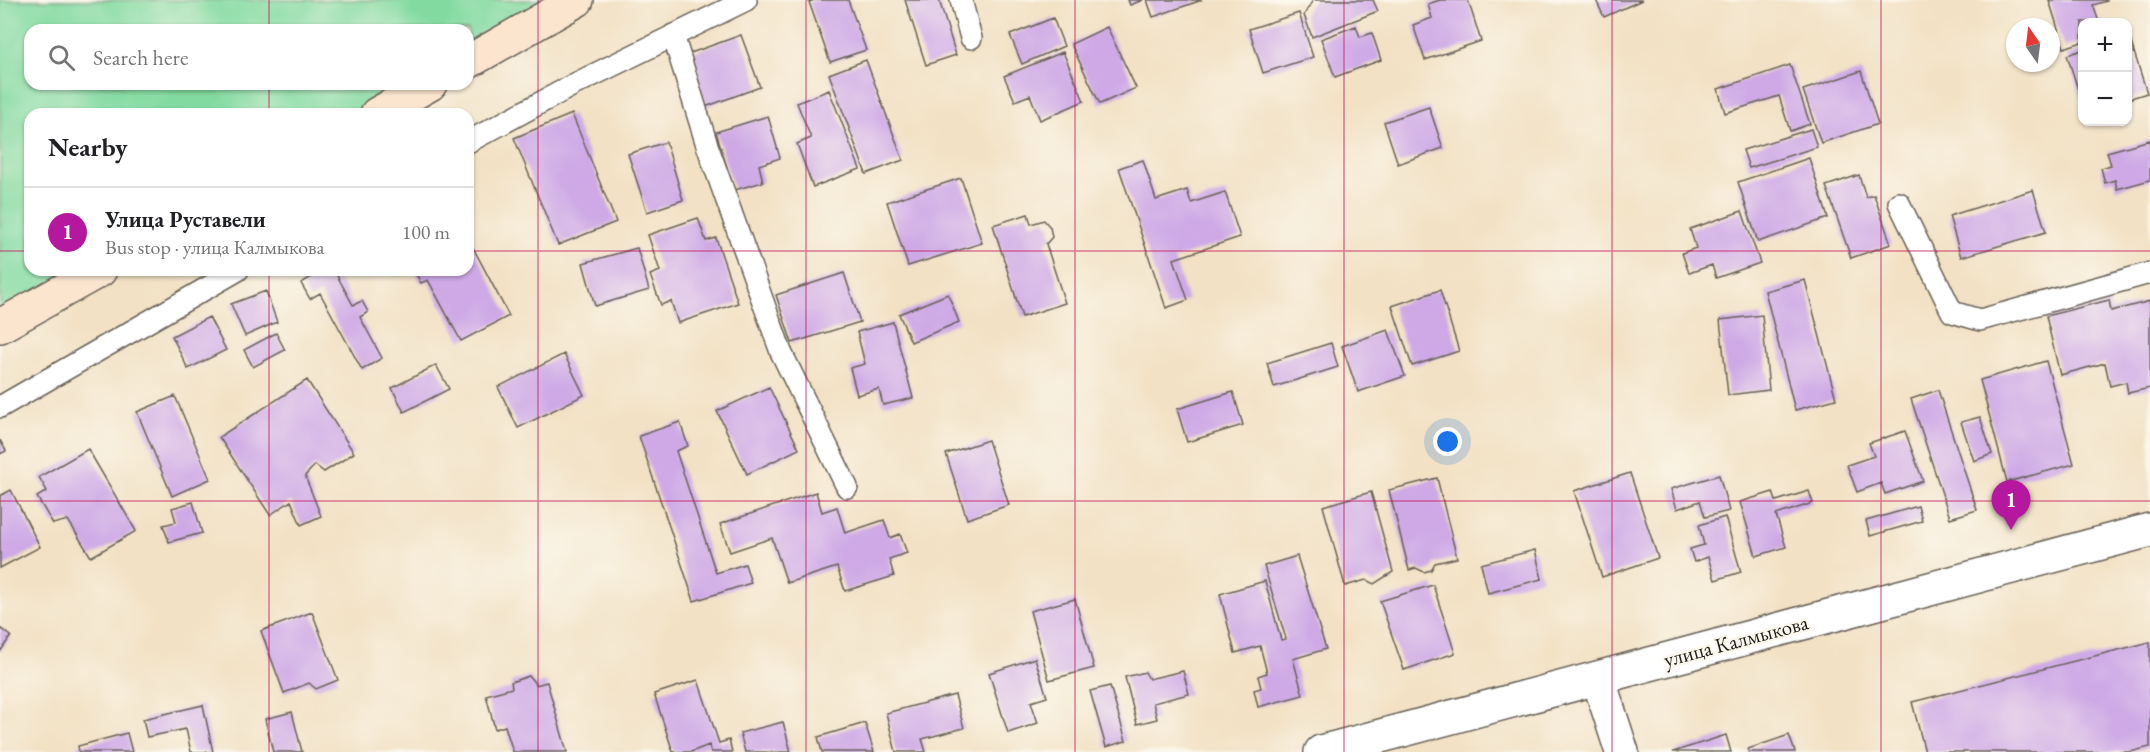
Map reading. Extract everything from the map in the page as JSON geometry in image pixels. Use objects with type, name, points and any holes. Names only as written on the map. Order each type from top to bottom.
[{"type":"main road","points":[[474,59],[577,0]]},
{"type":"main road","points":[[388,108],[419,90]]},
{"type":"main road","points":[[0,326],[89,276]]},
{"type":"street","name":"улица Калмыкова","points":[[1321,752],[2150,530]]},
{"type":"street","points":[[1598,678],[1622,752]]},
{"type":"lane","points":[[474,139],[673,35],[746,0]]},
{"type":"lane","points":[[961,0],[971,38]]},
{"type":"lane","points":[[673,35],[708,145],[781,352],[847,487]]},
{"type":"lane","points":[[1899,203],[1952,312],[1964,317],[1980,320],[2150,273]]},
{"type":"lane","points":[[0,407],[227,276]]},
{"type":"green space","points":[[0,0],[577,0],[474,59],[474,24],[24,24],[24,90],[419,90],[388,108],[24,108],[24,276],[89,276],[0,326]]},
{"type":"building","points":[[848,0],[866,50],[830,62],[809,2]]},
{"type":"building","points":[[905,0],[939,0],[956,55],[926,65]]},
{"type":"building","points":[[1128,0],[1143,0],[1130,5]]},
{"type":"building","points":[[1147,0],[1202,0],[1153,17]]},
{"type":"building","points":[[1313,0],[1373,0],[1378,11],[1312,37],[1304,15]]},
{"type":"building","points":[[1440,0],[1468,0],[1481,41],[1425,60],[1413,25],[1432,18],[1428,4]]},
{"type":"building","points":[[1596,0],[1642,0],[1604,17]]},
{"type":"building","points":[[2049,0],[2107,1],[2093,5],[2098,18],[2078,18],[2078,43],[2064,48],[2060,35],[2060,18],[2055,18]]},
{"type":"building","points":[[1299,13],[1313,57],[1263,73],[1249,29]]},
{"type":"building","points":[[1053,18],[1064,46],[1022,64],[1010,35]]},
{"type":"building","points":[[1356,26],[1360,37],[1372,33],[1381,60],[1335,77],[1321,39]]},
{"type":"building","points":[[1107,27],[1136,88],[1100,104],[1071,44]]},
{"type":"building","points":[[741,35],[760,87],[705,107],[685,55]]},
{"type":"building","points":[[2132,46],[2147,93],[2132,98]]},
{"type":"building","points":[[2078,51],[2078,89],[2067,55]]},
{"type":"building","points":[[1063,52],[1084,101],[1040,120],[1030,95],[1015,101],[1004,76]]},
{"type":"building","points":[[866,60],[903,160],[866,174],[829,74]]},
{"type":"building","points":[[1790,65],[1810,124],[1790,131],[1779,96],[1725,113],[1718,89]]},
{"type":"building","points":[[1861,71],[1878,124],[1821,143],[1803,90]]},
{"type":"building","points":[[829,90],[860,169],[813,187],[797,144],[811,138],[797,103]]},
{"type":"building","points":[[1429,107],[1443,148],[1398,164],[1384,122]]},
{"type":"building","points":[[572,114],[616,222],[558,245],[514,138]]},
{"type":"building","points":[[768,116],[780,158],[759,165],[763,182],[734,190],[716,132]]},
{"type":"building","points":[[1811,129],[1817,147],[1749,168],[1743,150]]},
{"type":"building","points":[[2150,140],[2150,180],[2117,189],[2115,180],[2105,183],[2101,168],[2111,165],[2107,152]]},
{"type":"building","points":[[666,142],[683,200],[647,212],[628,154]]},
{"type":"building","points":[[1809,158],[1828,218],[1758,242],[1738,182]]},
{"type":"building","points":[[1143,160],[1156,200],[1187,190],[1191,203],[1225,192],[1240,237],[1174,259],[1188,300],[1166,308],[1119,168]]},
{"type":"building","points":[[1859,175],[1866,197],[1874,195],[1891,244],[1851,258],[1826,186]]},
{"type":"building","points":[[961,178],[982,243],[908,266],[887,202]]},
{"type":"building","points":[[2033,190],[2046,232],[1961,257],[1949,216]]},
{"type":"building","points":[[1742,211],[1760,263],[1716,278],[1712,265],[1689,273],[1682,253],[1696,248],[1690,229]]},
{"type":"building","points":[[1028,214],[1031,224],[1044,220],[1050,227],[1052,237],[1046,244],[1065,303],[1022,317],[993,225]]},
{"type":"building","points":[[698,218],[706,241],[716,238],[738,303],[678,323],[671,301],[661,305],[650,275],[660,271],[648,235]]},
{"type":"building","points":[[637,248],[649,290],[595,306],[583,263]]},
{"type":"building","points":[[474,249],[509,316],[461,341],[428,280],[421,283],[417,276],[474,276]]},
{"type":"building","points":[[844,273],[860,322],[792,343],[776,295]]},
{"type":"building","points":[[313,276],[337,276],[353,305],[362,301],[368,312],[360,317],[382,358],[362,370],[320,293],[310,299],[301,283]]},
{"type":"building","points":[[1805,280],[1836,399],[1795,410],[1765,291]]},
{"type":"building","points":[[1440,290],[1459,351],[1412,366],[1392,306]]},
{"type":"building","points":[[266,291],[277,322],[245,336],[231,304]]},
{"type":"building","points":[[948,294],[959,322],[911,342],[899,314]]},
{"type":"building","points":[[2109,300],[2111,311],[2150,301],[2150,388],[2128,393],[2126,382],[2110,386],[2105,363],[2060,375],[2046,316]]},
{"type":"building","points":[[1762,315],[1769,390],[1728,395],[1720,320]]},
{"type":"building","points":[[209,317],[226,350],[188,369],[172,336]]},
{"type":"building","points":[[893,322],[913,398],[883,405],[879,389],[857,395],[850,368],[865,364],[857,332]]},
{"type":"building","points":[[1388,330],[1405,376],[1358,392],[1342,346]]},
{"type":"building","points":[[276,333],[285,350],[253,367],[244,350]]},
{"type":"building","points":[[1331,343],[1338,367],[1274,387],[1267,363]]},
{"type":"building","points":[[564,354],[584,395],[518,428],[498,387]]},
{"type":"building","points":[[2046,361],[2074,464],[2007,482],[1980,380]]},
{"type":"building","points":[[436,365],[449,389],[404,412],[392,388]]},
{"type":"building","points":[[307,380],[354,453],[324,472],[315,465],[305,476],[321,516],[301,525],[291,501],[270,515],[219,437]]},
{"type":"building","points":[[769,387],[799,449],[747,474],[717,411]]},
{"type":"building","points":[[1938,390],[1977,510],[1950,518],[1911,399]]},
{"type":"building","points":[[1233,392],[1243,425],[1187,442],[1177,409]]},
{"type":"building","points":[[175,396],[210,479],[172,496],[137,412]]},
{"type":"building","points":[[1980,417],[1992,454],[1974,461],[1961,422]]},
{"type":"building","points":[[680,422],[688,446],[676,451],[716,573],[745,564],[751,583],[694,601],[639,436]]},
{"type":"building","points":[[1905,431],[1923,481],[1885,494],[1881,483],[1857,492],[1847,465],[1874,456],[1869,443]]},
{"type":"building","points":[[0,440],[6,451],[0,454]]},
{"type":"building","points":[[988,440],[1009,505],[967,519],[946,454]]},
{"type":"building","points":[[88,449],[136,531],[91,557],[68,520],[53,524],[37,497],[47,491],[39,477]]},
{"type":"building","points":[[1630,473],[1658,558],[1602,577],[1574,491]]},
{"type":"building","points":[[1719,475],[1729,511],[1705,517],[1700,501],[1677,509],[1671,489]]},
{"type":"building","points":[[1437,478],[1457,558],[1435,563],[1431,570],[1424,572],[1416,568],[1409,570],[1389,490]]},
{"type":"building","points":[[11,490],[40,547],[0,568],[0,496]]},
{"type":"building","points":[[1809,491],[1813,503],[1776,515],[1786,547],[1756,556],[1740,502],[1773,492],[1776,501]]},
{"type":"building","points":[[816,492],[822,512],[837,507],[845,533],[884,520],[890,538],[900,534],[907,553],[889,559],[894,576],[845,591],[837,567],[787,583],[772,538],[730,552],[720,524]]},
{"type":"building","points":[[1371,492],[1393,572],[1374,584],[1366,580],[1345,586],[1323,506]]},
{"type":"building","points":[[193,502],[202,533],[169,542],[163,525],[176,522],[172,508]]},
{"type":"building","points":[[1918,506],[1922,521],[1870,536],[1866,521]]},
{"type":"building","points":[[1725,517],[1741,572],[1715,580],[1708,557],[1694,562],[1690,549],[1704,545],[1699,525]]},
{"type":"building","points":[[1535,550],[1542,579],[1488,593],[1481,564]]},
{"type":"building","points":[[1297,556],[1326,649],[1293,659],[1303,695],[1258,707],[1254,690],[1261,688],[1258,676],[1267,673],[1260,646],[1235,653],[1220,594],[1265,581],[1281,640],[1286,639],[1264,566]]},
{"type":"building","points":[[1433,585],[1455,653],[1404,670],[1380,601]]},
{"type":"building","points":[[1075,599],[1094,668],[1049,680],[1030,611]]},
{"type":"building","points":[[312,612],[338,680],[316,689],[309,683],[284,693],[261,631]]},
{"type":"building","points":[[0,628],[11,636],[0,652]]},
{"type":"building","points":[[2150,642],[2150,747],[2130,752],[1925,752],[1912,702]]},
{"type":"building","points":[[1035,658],[1047,697],[1031,702],[1038,723],[1008,733],[989,673]]},
{"type":"building","points":[[1183,671],[1189,694],[1153,703],[1157,719],[1137,724],[1125,677],[1145,672],[1149,679]]},
{"type":"building","points":[[529,676],[536,685],[547,682],[567,752],[513,752],[505,726],[495,729],[486,695],[512,688],[511,682]]},
{"type":"building","points":[[698,680],[719,743],[729,740],[732,752],[711,752],[709,745],[691,752],[673,752],[654,694]]},
{"type":"building","points":[[1110,686],[1126,741],[1106,747],[1090,691]]},
{"type":"building","points":[[955,695],[964,728],[922,739],[926,752],[896,752],[886,713]]},
{"type":"building","points":[[203,705],[213,752],[191,752],[186,729],[147,737],[143,719]]},
{"type":"building","points":[[292,712],[302,752],[273,752],[265,719]]},
{"type":"building","points":[[783,722],[791,752],[745,752],[740,733]]},
{"type":"building","points":[[865,723],[874,752],[822,752],[818,737]]},
{"type":"building","points":[[127,733],[132,752],[79,752],[78,746]]},
{"type":"building","points":[[1726,735],[1731,752],[1673,752]]},
{"type":"building","points":[[1789,735],[1795,752],[1749,752],[1748,749]]},
{"type":"place","name":"Улица Руставели","points":[[2011,530]]}]
